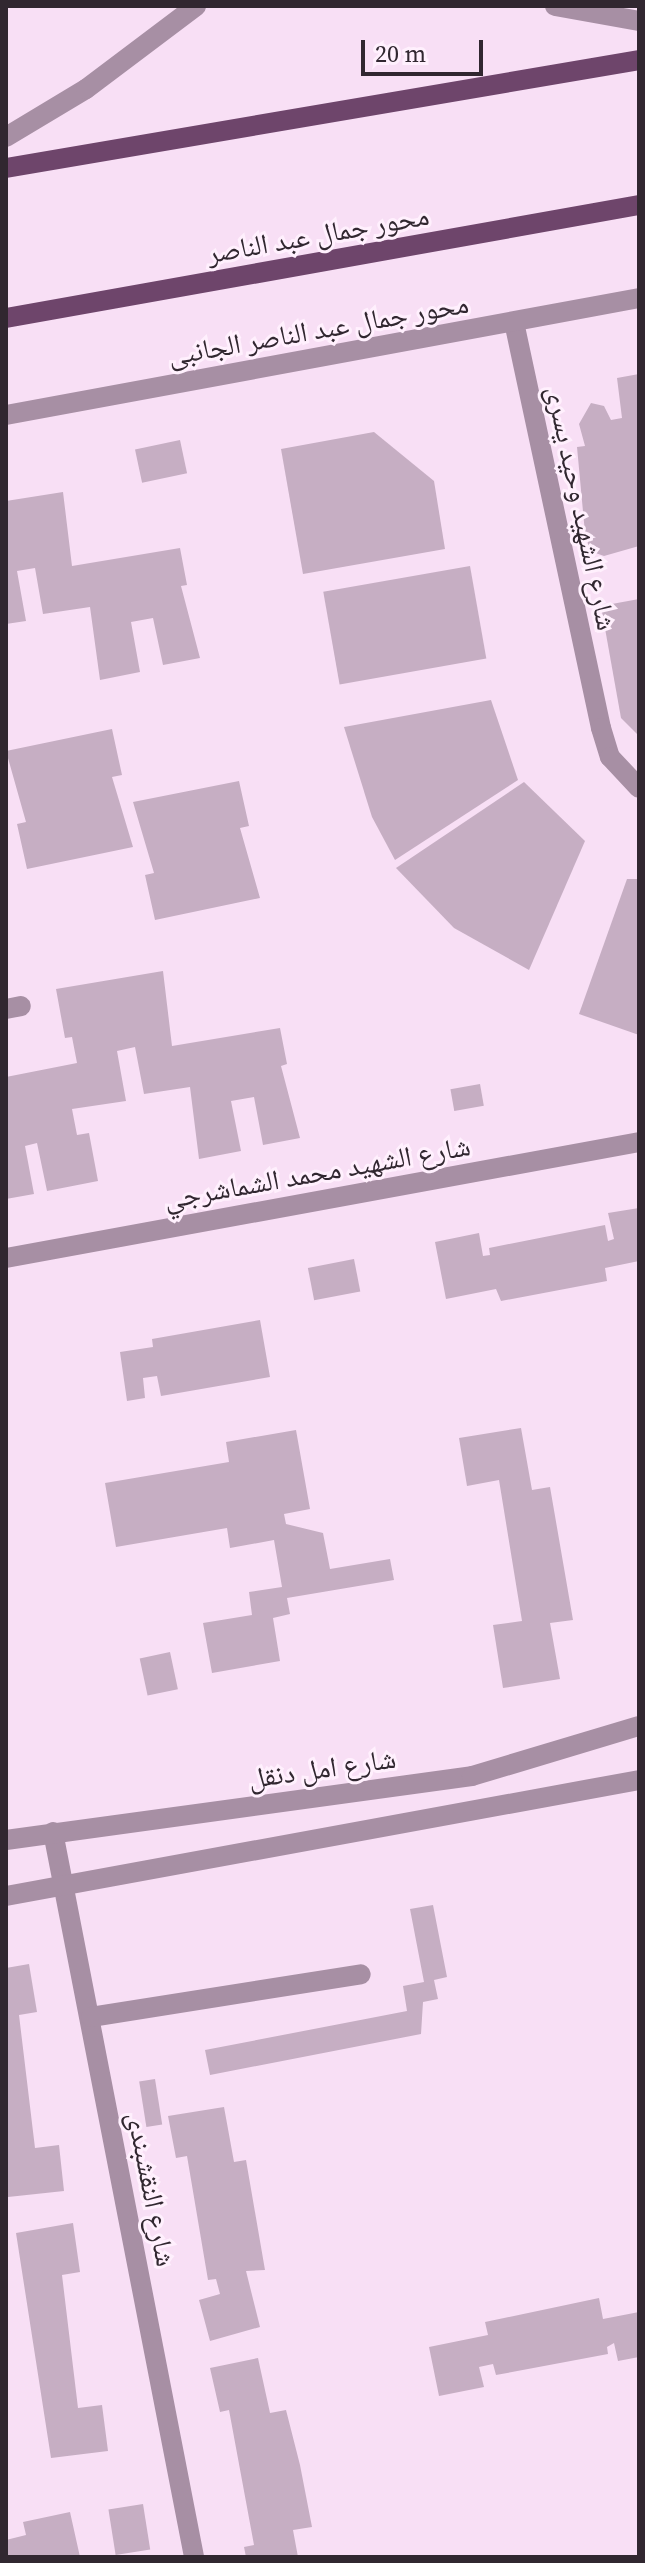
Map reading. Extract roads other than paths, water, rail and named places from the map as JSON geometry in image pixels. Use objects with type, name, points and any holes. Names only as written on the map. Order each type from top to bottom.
[{"type":"main road","points":[[6,168],[639,60]]},
{"type":"main road","name":"محور جمال عبد الناصر","points":[[6,318],[639,205]]},
{"type":"street","points":[[6,137],[86,89],[196,6]]},
{"type":"street","points":[[555,6],[639,21]]},
{"type":"street","name":"محور جمال عبد الناصر الجانبى","points":[[6,415],[639,298]]},
{"type":"street","name":"شارع الشهيد وحيد يسرى","points":[[514,322],[601,728],[610,757],[639,788]]},
{"type":"street","name":"شارع الشهيد محمد الشماشرجي","points":[[6,1258],[639,1142]]},
{"type":"street","name":"شارع امل دنقل","points":[[6,1840],[472,1776],[639,1726]]},
{"type":"street","points":[[6,1896],[639,1780]]},
{"type":"street","name":"شارع النقشبندى","points":[[53,1832],[194,2557]]},
{"type":"street","points":[[91,2017],[361,1974]]}]
